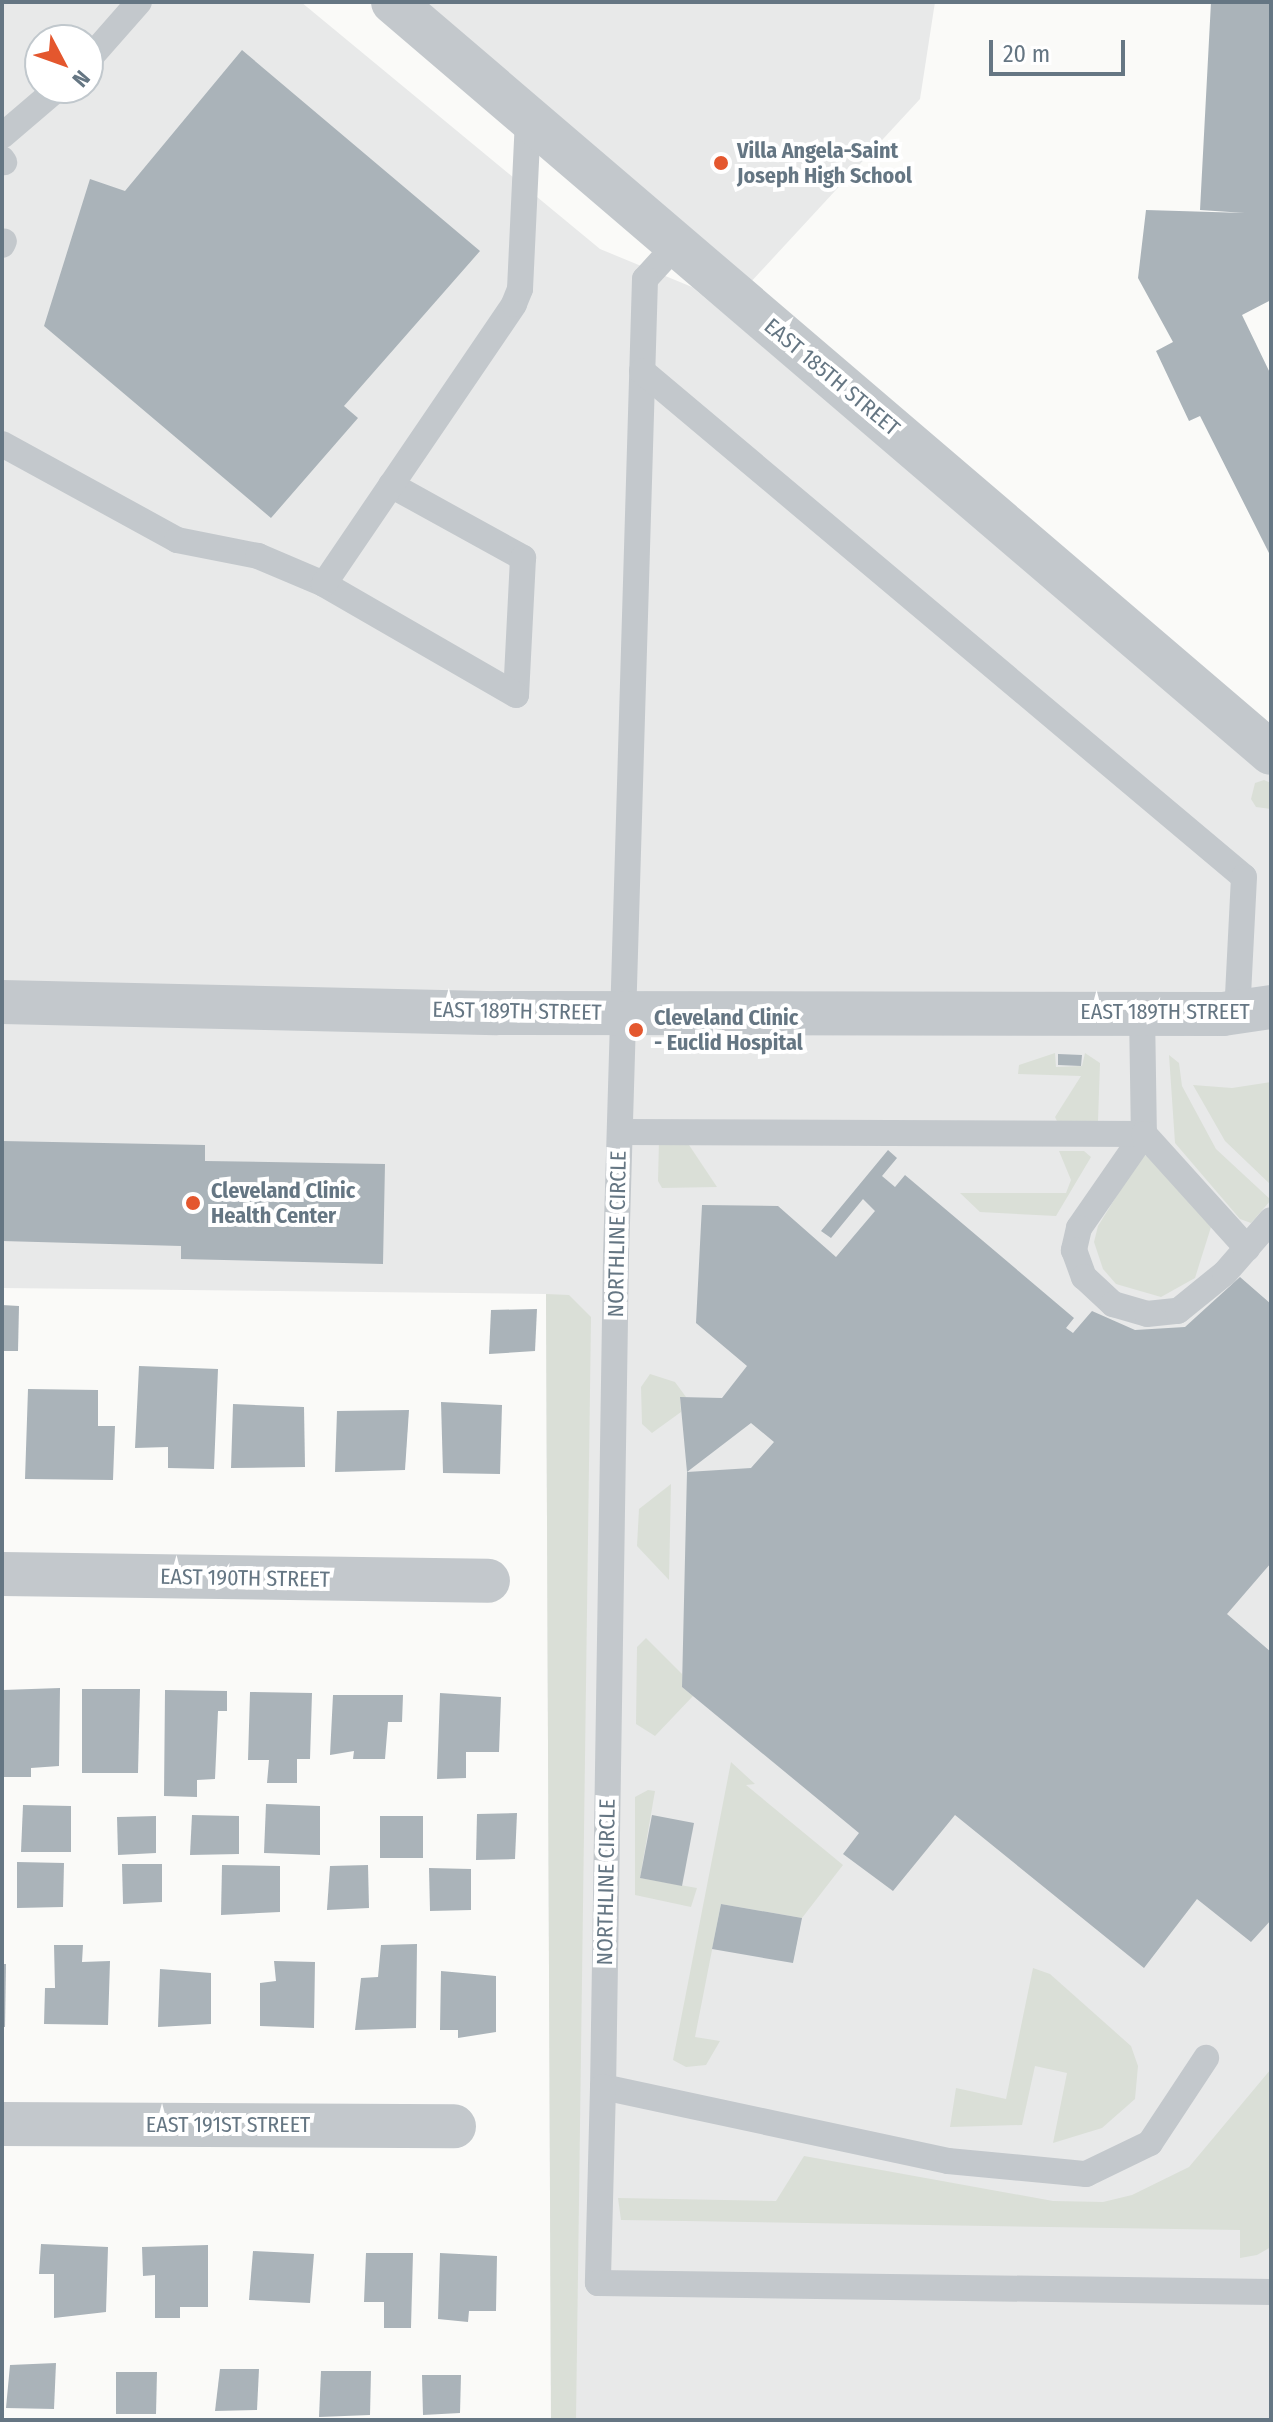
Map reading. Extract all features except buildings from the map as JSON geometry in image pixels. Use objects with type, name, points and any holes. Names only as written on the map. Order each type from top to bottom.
[{"type":"street","name":"EAST 185TH STREET","points":[[393,2],[1271,753]]},
{"type":"street","name":"EAST 189TH STREET","points":[[2,1002],[621,1012],[1254,1010]]},
{"type":"street","name":"EAST 190TH STREET","points":[[2,1574],[488,1581]]},
{"type":"street","name":"EAST 191ST STREET","points":[[2,2124],[454,2126]]},
{"type":"lane","points":[[104,42],[139,2]]},
{"type":"lane","points":[[3,153],[44,104]]},
{"type":"lane","points":[[324,584],[514,304],[520,289],[528,120]]},
{"type":"lane","name":"NORTHLINE CIRCLE","points":[[677,244],[645,279],[621,1012],[598,2283],[1271,2292]]},
{"type":"lane","points":[[642,371],[1244,877],[1254,1010]]},
{"type":"lane","points":[[2,444],[177,540],[258,556],[324,584],[516,695],[523,558],[391,485]]},
{"type":"lane","points":[[1142,1012],[1144,1134],[1079,1228],[1074,1250],[1093,1288],[1129,1310],[1147,1314],[1178,1311],[1199,1298],[1271,1220]]},
{"type":"lane","points":[[620,1132],[1144,1134],[1247,1248]]},
{"type":"lane","points":[[603,2087],[948,2161],[1086,2174],[1150,2143],[1206,2058]]},
{"type":"shaded area","name":"Cleveland Clinic - Euclid Hospital","points":[[2,2],[301,2],[600,249],[692,287],[1271,772],[1271,2420],[551,2420],[546,1294],[2,1288]]},
{"type":"shaded area","name":"Villa Angela-Saint Joseph High School","points":[[393,2],[935,2],[920,99],[737,297]]},
{"type":"shaded area","points":[[1264,780],[1271,783],[1271,809],[1256,807],[1251,799],[1255,783]]},
{"type":"shaded area","points":[[1055,1053],[1056,1067],[1082,1066],[1085,1053],[1100,1063],[1098,1121],[1058,1123],[1055,1117],[1081,1076],[1018,1074],[1019,1065]]},
{"type":"shaded area","points":[[1169,1055],[1179,1063],[1182,1086],[1216,1149],[1271,1200],[1251,1223],[1240,1219],[1175,1143]]},
{"type":"shaded area","points":[[1271,1082],[1271,1185],[1225,1141],[1193,1085],[1232,1088]]},
{"type":"shaded area","points":[[659,1140],[689,1145],[717,1187],[662,1188],[658,1181]]},
{"type":"shaded area","points":[[1059,1151],[1084,1151],[1091,1157],[1056,1216],[980,1212],[960,1193],[1066,1193],[1071,1180]]},
{"type":"shaded area","points":[[1142,1155],[1150,1156],[1211,1227],[1195,1278],[1161,1297],[1116,1284],[1103,1269],[1094,1242],[1098,1226]]},
{"type":"shaded area","points":[[546,1294],[569,1295],[591,1317],[576,2420],[551,2420]]},
{"type":"shaded area","points":[[650,1374],[675,1382],[686,1397],[680,1398],[681,1412],[652,1433],[642,1424],[641,1387]]},
{"type":"shaded area","points":[[671,1484],[669,1580],[637,1546],[639,1509]]},
{"type":"shaded area","points":[[646,1638],[682,1674],[682,1687],[693,1696],[655,1736],[636,1724],[637,1647]]},
{"type":"shaded area","points":[[731,1762],[755,1784],[746,1785],[843,1865],[802,1918],[721,1904],[695,2037],[720,2041],[706,2065],[686,2067],[673,2060]]},
{"type":"shaded area","points":[[648,1790],[655,1791],[640,1878],[697,1888],[691,1907],[635,1895],[635,1797]]},
{"type":"shaded area","points":[[1033,1968],[1050,1974],[1131,2046],[1138,2066],[1135,2099],[1102,2128],[1053,2143],[1067,2073],[1035,2066],[1022,2125],[950,2127],[956,2088],[1006,2099]]},
{"type":"shaded area","points":[[1271,2069],[1271,2247],[1257,2255],[1240,2258],[1240,2230],[621,2220],[618,2198],[776,2201],[804,2156],[1053,2201],[1103,2202],[1132,2195],[1189,2167]]},
{"type":"place","name":"Villa Angela-Saint Joseph High School","points":[[721,163]]},
{"type":"place","name":"Cleveland Clinic - Euclid Hospital","points":[[636,1030]]},
{"type":"place","name":"Cleveland Clinic Health Center","points":[[193,1203]]}]
